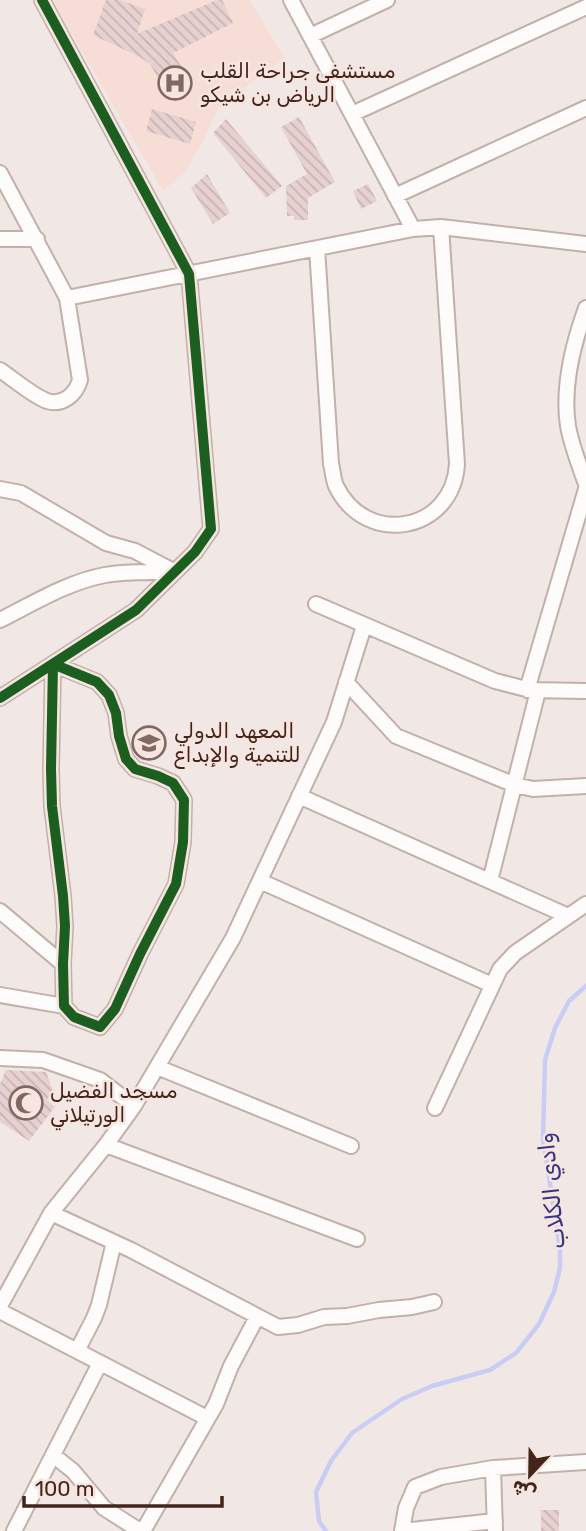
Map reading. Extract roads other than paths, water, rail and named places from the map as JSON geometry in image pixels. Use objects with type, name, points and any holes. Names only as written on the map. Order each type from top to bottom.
[{"type":"street","points":[[0,698],[136,610],[195,552],[211,529],[190,274],[41,0]]},
{"type":"street","points":[[291,0],[413,229]]},
{"type":"street","points":[[310,36],[387,0]]},
{"type":"street","points":[[352,114],[586,7]]},
{"type":"street","points":[[395,196],[586,108]]},
{"type":"street","points":[[0,173],[67,298],[80,380],[77,390],[70,397],[59,402],[48,401],[0,370]]},
{"type":"street","points":[[317,248],[331,464],[335,483],[343,497],[362,516],[390,525],[404,524],[417,521],[438,507],[454,486],[457,476],[441,227]]},
{"type":"street","points":[[67,298],[413,229],[441,227],[586,244]]},
{"type":"street","points":[[0,239],[37,239]]},
{"type":"street","points":[[490,881],[514,785],[532,690],[586,487],[568,427],[567,392],[572,352],[586,308]]},
{"type":"street","points":[[0,489],[20,493],[106,543],[135,551],[175,572]]},
{"type":"street","points":[[0,620],[85,580],[107,574],[175,572]]},
{"type":"street","points":[[316,604],[495,681],[532,690],[586,691]]},
{"type":"street","points":[[207,1418],[0,1308],[51,1213],[106,1145],[134,1105],[233,938],[334,722],[364,626]]},
{"type":"street","points":[[53,664],[52,806],[65,926],[64,1006]]},
{"type":"street","points":[[0,995],[64,1006],[74,1017],[100,1027],[115,1009],[176,884],[183,842],[184,800],[173,783],[135,769],[126,759],[119,737],[116,713],[109,695],[97,682],[53,664]]},
{"type":"street","points":[[346,682],[396,736],[514,785],[533,789],[586,786]]},
{"type":"street","points":[[299,796],[568,916]]},
{"type":"street","points":[[260,881],[492,985]]},
{"type":"street","points":[[435,1108],[500,969],[515,953],[586,904]]},
{"type":"street","points":[[0,911],[63,964]]},
{"type":"street","points":[[0,1058],[43,1060],[100,1080],[134,1105]]},
{"type":"street","points":[[157,1067],[351,1146]]},
{"type":"street","points":[[106,1145],[357,1240]]},
{"type":"street","points":[[51,1213],[114,1242],[278,1327],[298,1325],[324,1317],[347,1316],[434,1302]]},
{"type":"street","points":[[77,1351],[99,1305],[114,1242]]},
{"type":"street","points":[[53,1455],[73,1471],[104,1508],[141,1531],[216,1404],[231,1366],[257,1317]]},
{"type":"street","points":[[14,1531],[100,1363]]},
{"type":"street","points":[[493,1468],[495,1526],[402,1531],[405,1508],[415,1487],[441,1477],[493,1468],[586,1462]]},
{"type":"waterway","name":"وادي الكلاب","points":[[326,1531],[319,1521],[316,1492],[331,1461],[352,1433],[402,1399],[432,1386],[490,1370],[516,1353],[539,1324],[554,1292],[560,1268],[560,1249],[543,1138],[545,1060],[555,1028],[569,1001],[586,986]]},
{"type":"place","name":"مستشفى جراحة القلب الرياض بن شيكو","points":[[175,83]]},
{"type":"place","name":"المعهد الدولي للتنمية والإبداع","points":[[149,743]]},
{"type":"place","name":"مسجد الفضيل الورتيلاني","points":[[26,1103]]}]
